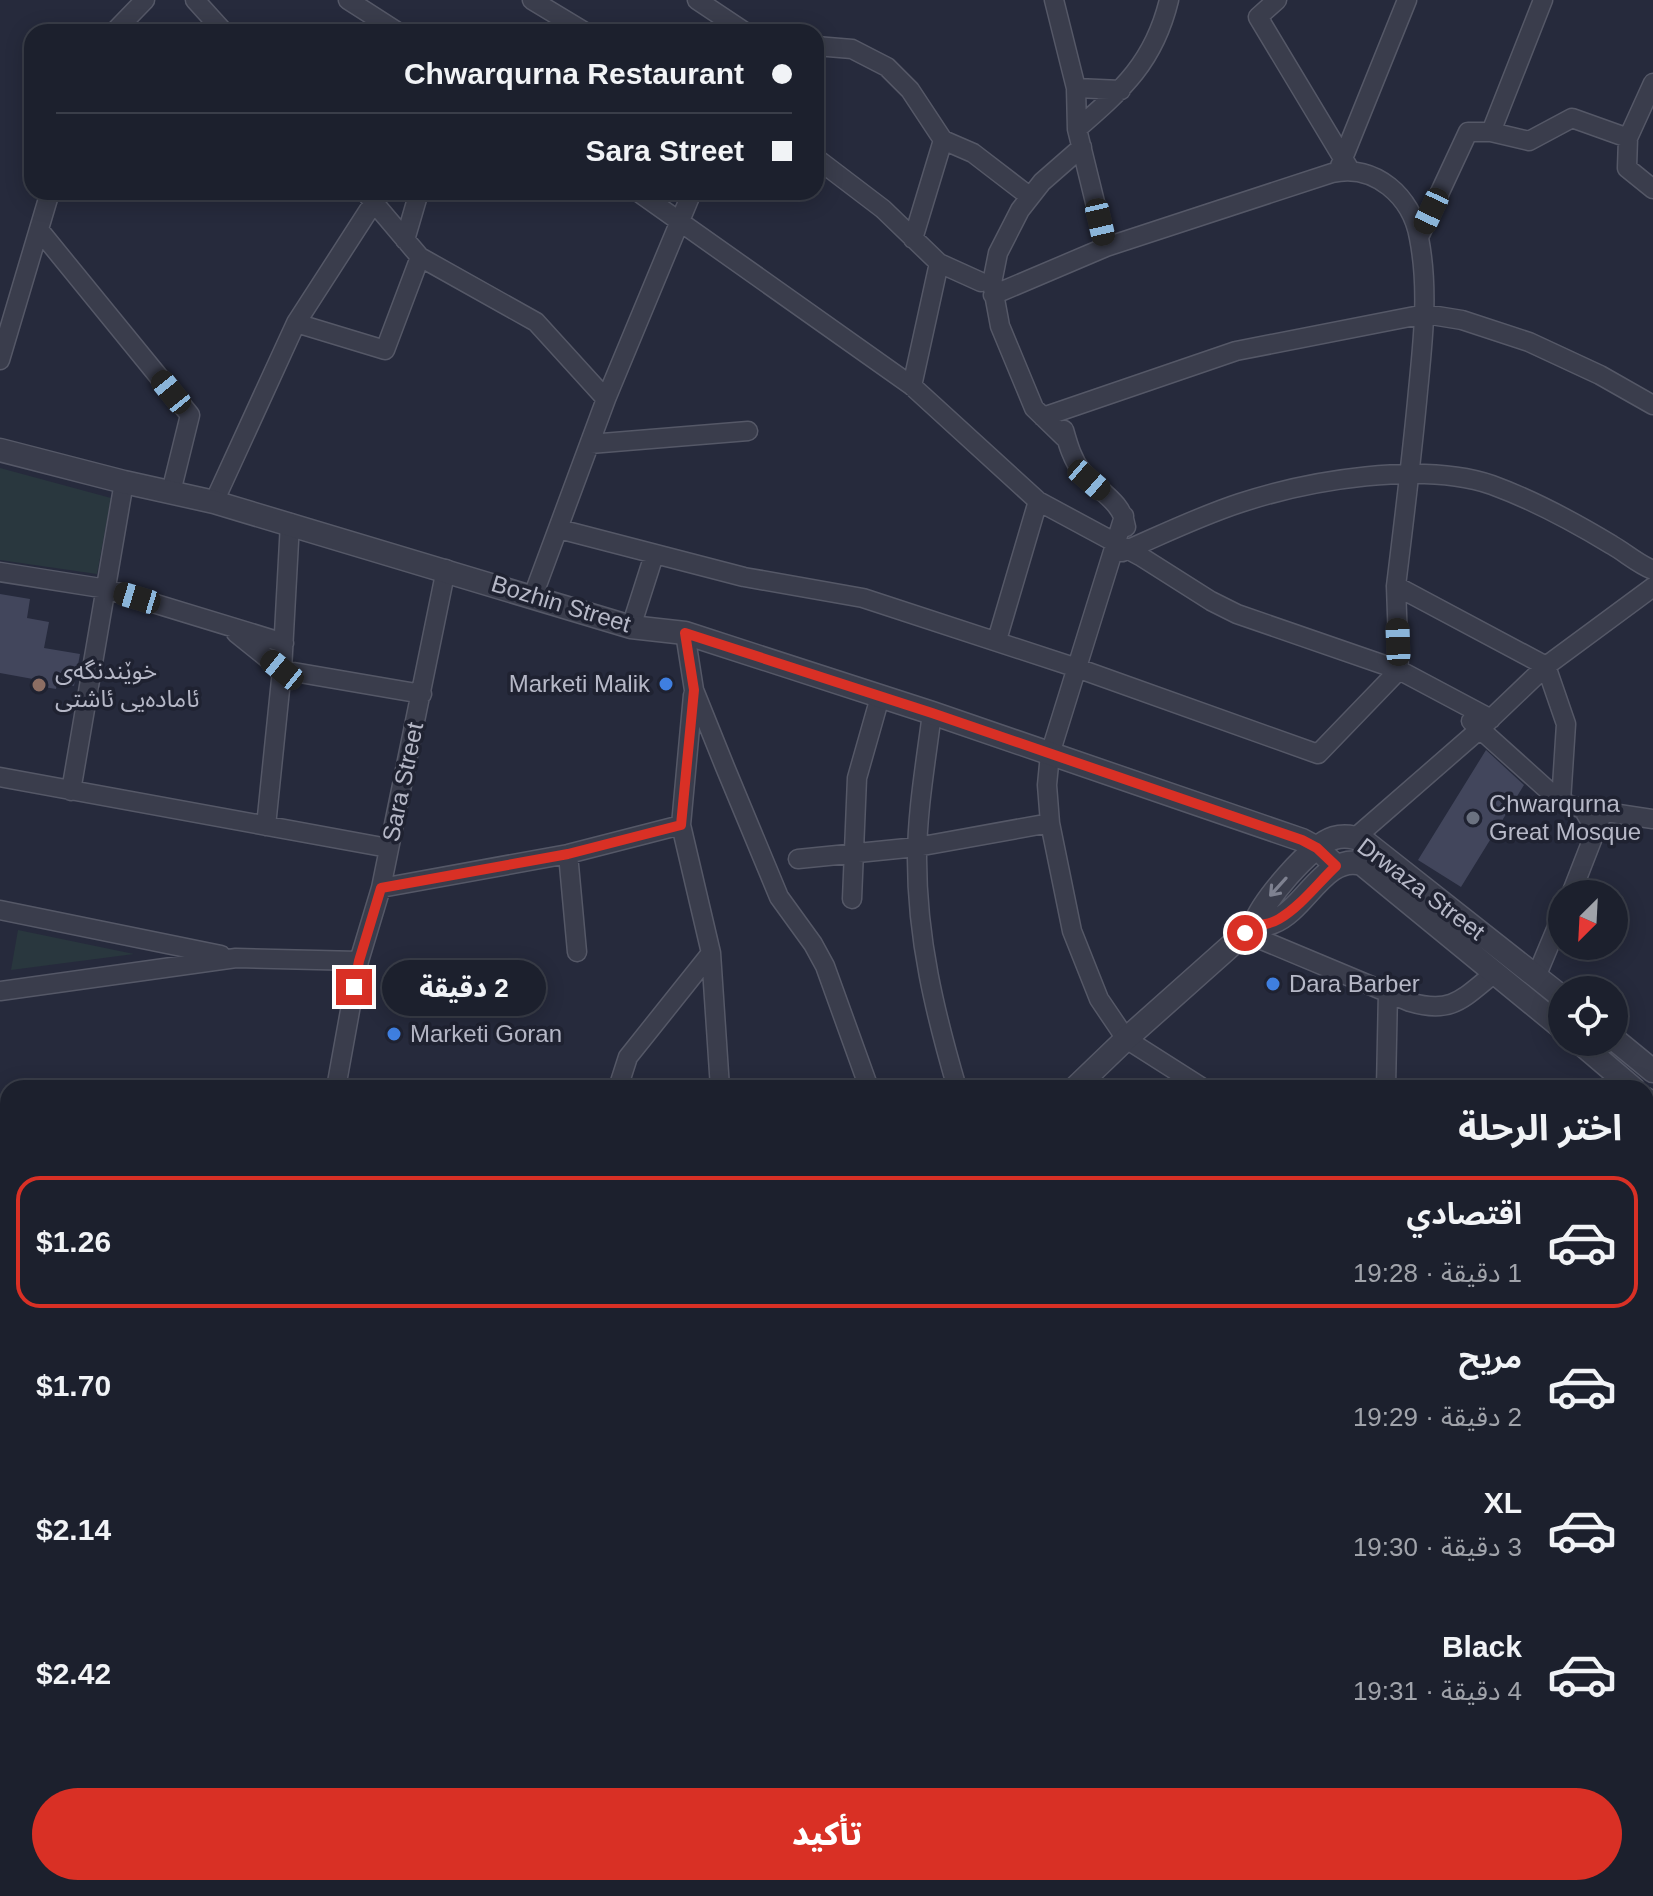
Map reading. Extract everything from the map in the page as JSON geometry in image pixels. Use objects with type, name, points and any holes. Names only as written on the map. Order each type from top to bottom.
[{"type":"street","points":[[122,24],[145,0]]},
{"type":"street","points":[[195,0],[217,24]]},
{"type":"street","points":[[348,0],[386,24]]},
{"type":"street","points":[[532,0],[572,24]]},
{"type":"street","points":[[697,0],[733,24]]},
{"type":"street","points":[[1054,0],[1076,88],[1079,138],[1106,247]]},
{"type":"street","points":[[1169,0],[1149,55],[1029,196],[1004,240],[989,287],[1000,326],[1034,408],[1050,414],[1083,473],[1118,506],[1124,516],[1119,549],[1050,754],[1047,785],[1050,823],[1079,953],[1099,999],[1126,1039],[1190,1080]]},
{"type":"street","points":[[1343,167],[1407,0]]},
{"type":"street","points":[[1491,132],[1543,0]]},
{"type":"street","points":[[1269,2],[1258,17],[1343,167]]},
{"type":"street","points":[[824,47],[852,49],[887,67],[910,90],[943,140],[973,153],[1029,196]]},
{"type":"street","points":[[1653,83],[1628,138],[1627,168],[1653,189]]},
{"type":"street","points":[[1076,88],[1121,90]]},
{"type":"street","points":[[1419,237],[1468,132],[1491,132],[1529,141],[1572,118],[1628,138]]},
{"type":"street","points":[[913,239],[943,140]]},
{"type":"street","points":[[559,529],[744,577],[863,598],[997,640],[1318,754],[1399,670],[1396,586],[1411,472],[1425,314],[1419,237],[1399,194],[1374,177],[1343,167],[1106,247],[1018,284],[989,287],[938,271],[913,239],[883,209],[824,164]]},
{"type":"street","points":[[0,360],[48,200]]},
{"type":"street","points":[[214,502],[296,323],[368,200]]},
{"type":"street","points":[[372,200],[420,257],[536,322],[606,399]]},
{"type":"street","points":[[405,240],[417,200]]},
{"type":"street","points":[[650,200],[912,386],[1038,501],[1237,614],[1399,670],[1437,690],[1486,724],[1561,802],[1583,809],[1653,819]]},
{"type":"street","points":[[533,596],[606,399],[689,200]]},
{"type":"street","points":[[40,231],[190,415],[171,492]]},
{"type":"street","points":[[296,323],[385,350],[420,257]]},
{"type":"street","points":[[912,386],[938,271]]},
{"type":"street","points":[[1050,414],[1236,351],[1425,314],[1462,320],[1529,342],[1600,375],[1653,405]]},
{"type":"street","points":[[590,444],[748,431]]},
{"type":"street","name":"Bozhin Street","points":[[0,450],[290,523],[631,627],[685,633],[932,713],[1302,840],[1317,848],[1336,866]]},
{"type":"street","points":[[1119,549],[1263,496],[1328,483],[1411,472],[1444,474],[1503,490],[1589,532],[1653,570]]},
{"type":"street","points":[[71,791],[124,482]]},
{"type":"street","points":[[997,640],[1038,501]]},
{"type":"street","points":[[266,826],[282,670],[290,523]]},
{"type":"street","points":[[631,627],[654,555]]},
{"type":"street","name":"Sara Street","points":[[337,1080],[359,961],[381,888],[446,569]]},
{"type":"street","points":[[0,572],[107,589],[284,643]]},
{"type":"street","points":[[1396,586],[1546,666],[1566,724],[1561,802]]},
{"type":"street","points":[[1356,837],[1486,724],[1546,666],[1653,587]]},
{"type":"street","points":[[228,626],[282,670],[422,694]]},
{"type":"street","points":[[685,633],[694,690],[779,897],[825,966],[866,1080]]},
{"type":"street","points":[[694,690],[681,825],[711,953],[719,1080]]},
{"type":"street","points":[[852,899],[857,778],[880,697]]},
{"type":"street","points":[[932,713],[917,847],[924,959],[934,1009],[955,1080]]},
{"type":"street","points":[[1533,776],[1564,752]]},
{"type":"street","points":[[0,777],[388,848]]},
{"type":"street","points":[[1583,809],[1597,833]]},
{"type":"street","points":[[1577,880],[1603,812]]},
{"type":"street","points":[[798,859],[917,847],[1050,823]]},
{"type":"street","points":[[381,888],[568,854],[681,825]]},
{"type":"street","name":"Drwaza Street","points":[[1083,1080],[1249,929],[1268,898],[1317,848],[1335,837],[1356,837],[1372,847],[1548,986]]},
{"type":"street","points":[[568,854],[577,952]]},
{"type":"street","name":"Drwaza Street","points":[[1249,929],[1270,924],[1288,913],[1336,866],[1353,862],[1369,869],[1548,1016]]},
{"type":"street","points":[[0,912],[236,958]]},
{"type":"street","points":[[1249,929],[1433,1009],[1458,1001],[1496,972]]},
{"type":"street","points":[[1536,977],[1548,948]]},
{"type":"street","points":[[621,1080],[628,1057],[711,953]]},
{"type":"street","points":[[0,991],[236,958],[359,961]]},
{"type":"street","points":[[1386,1080],[1388,991]]},
{"type":"street","points":[[1628,1048],[1650,1063]]},
{"type":"street","points":[[1593,1056],[1617,1080]]},
{"type":"shaded area","points":[[0,468],[111,498],[97,574],[0,560]]},
{"type":"shaded area","points":[[18,930],[134,954],[11,970]]},
{"type":"building","points":[[0,594],[30,599],[27,618],[49,622],[44,648],[80,654],[74,686],[57,683],[56,689],[32,685],[33,679],[0,673]]},
{"type":"building","name":"Chwarqurna Great Mosque","points":[[1486,750],[1524,785],[1461,887],[1418,860]]},
{"type":"place","name":"Marketi Malik","points":[[666,684]]},
{"type":"place","name":"خوێندنگەی ئامادەیی ئاشتی","points":[[39,685]]},
{"type":"place","name":"Chwarqurna Great Mosque","points":[[1473,818]]},
{"type":"place","name":"Dara Barber","points":[[1273,984]]},
{"type":"place","name":"Marketi Goran","points":[[394,1034]]},
{"type":"route","points":[[354,987],[381,888],[568,854],[681,825],[694,690],[685,633],[932,713],[1302,840],[1317,848],[1336,866],[1288,913],[1270,924],[1254,925],[1245,933]]}]
